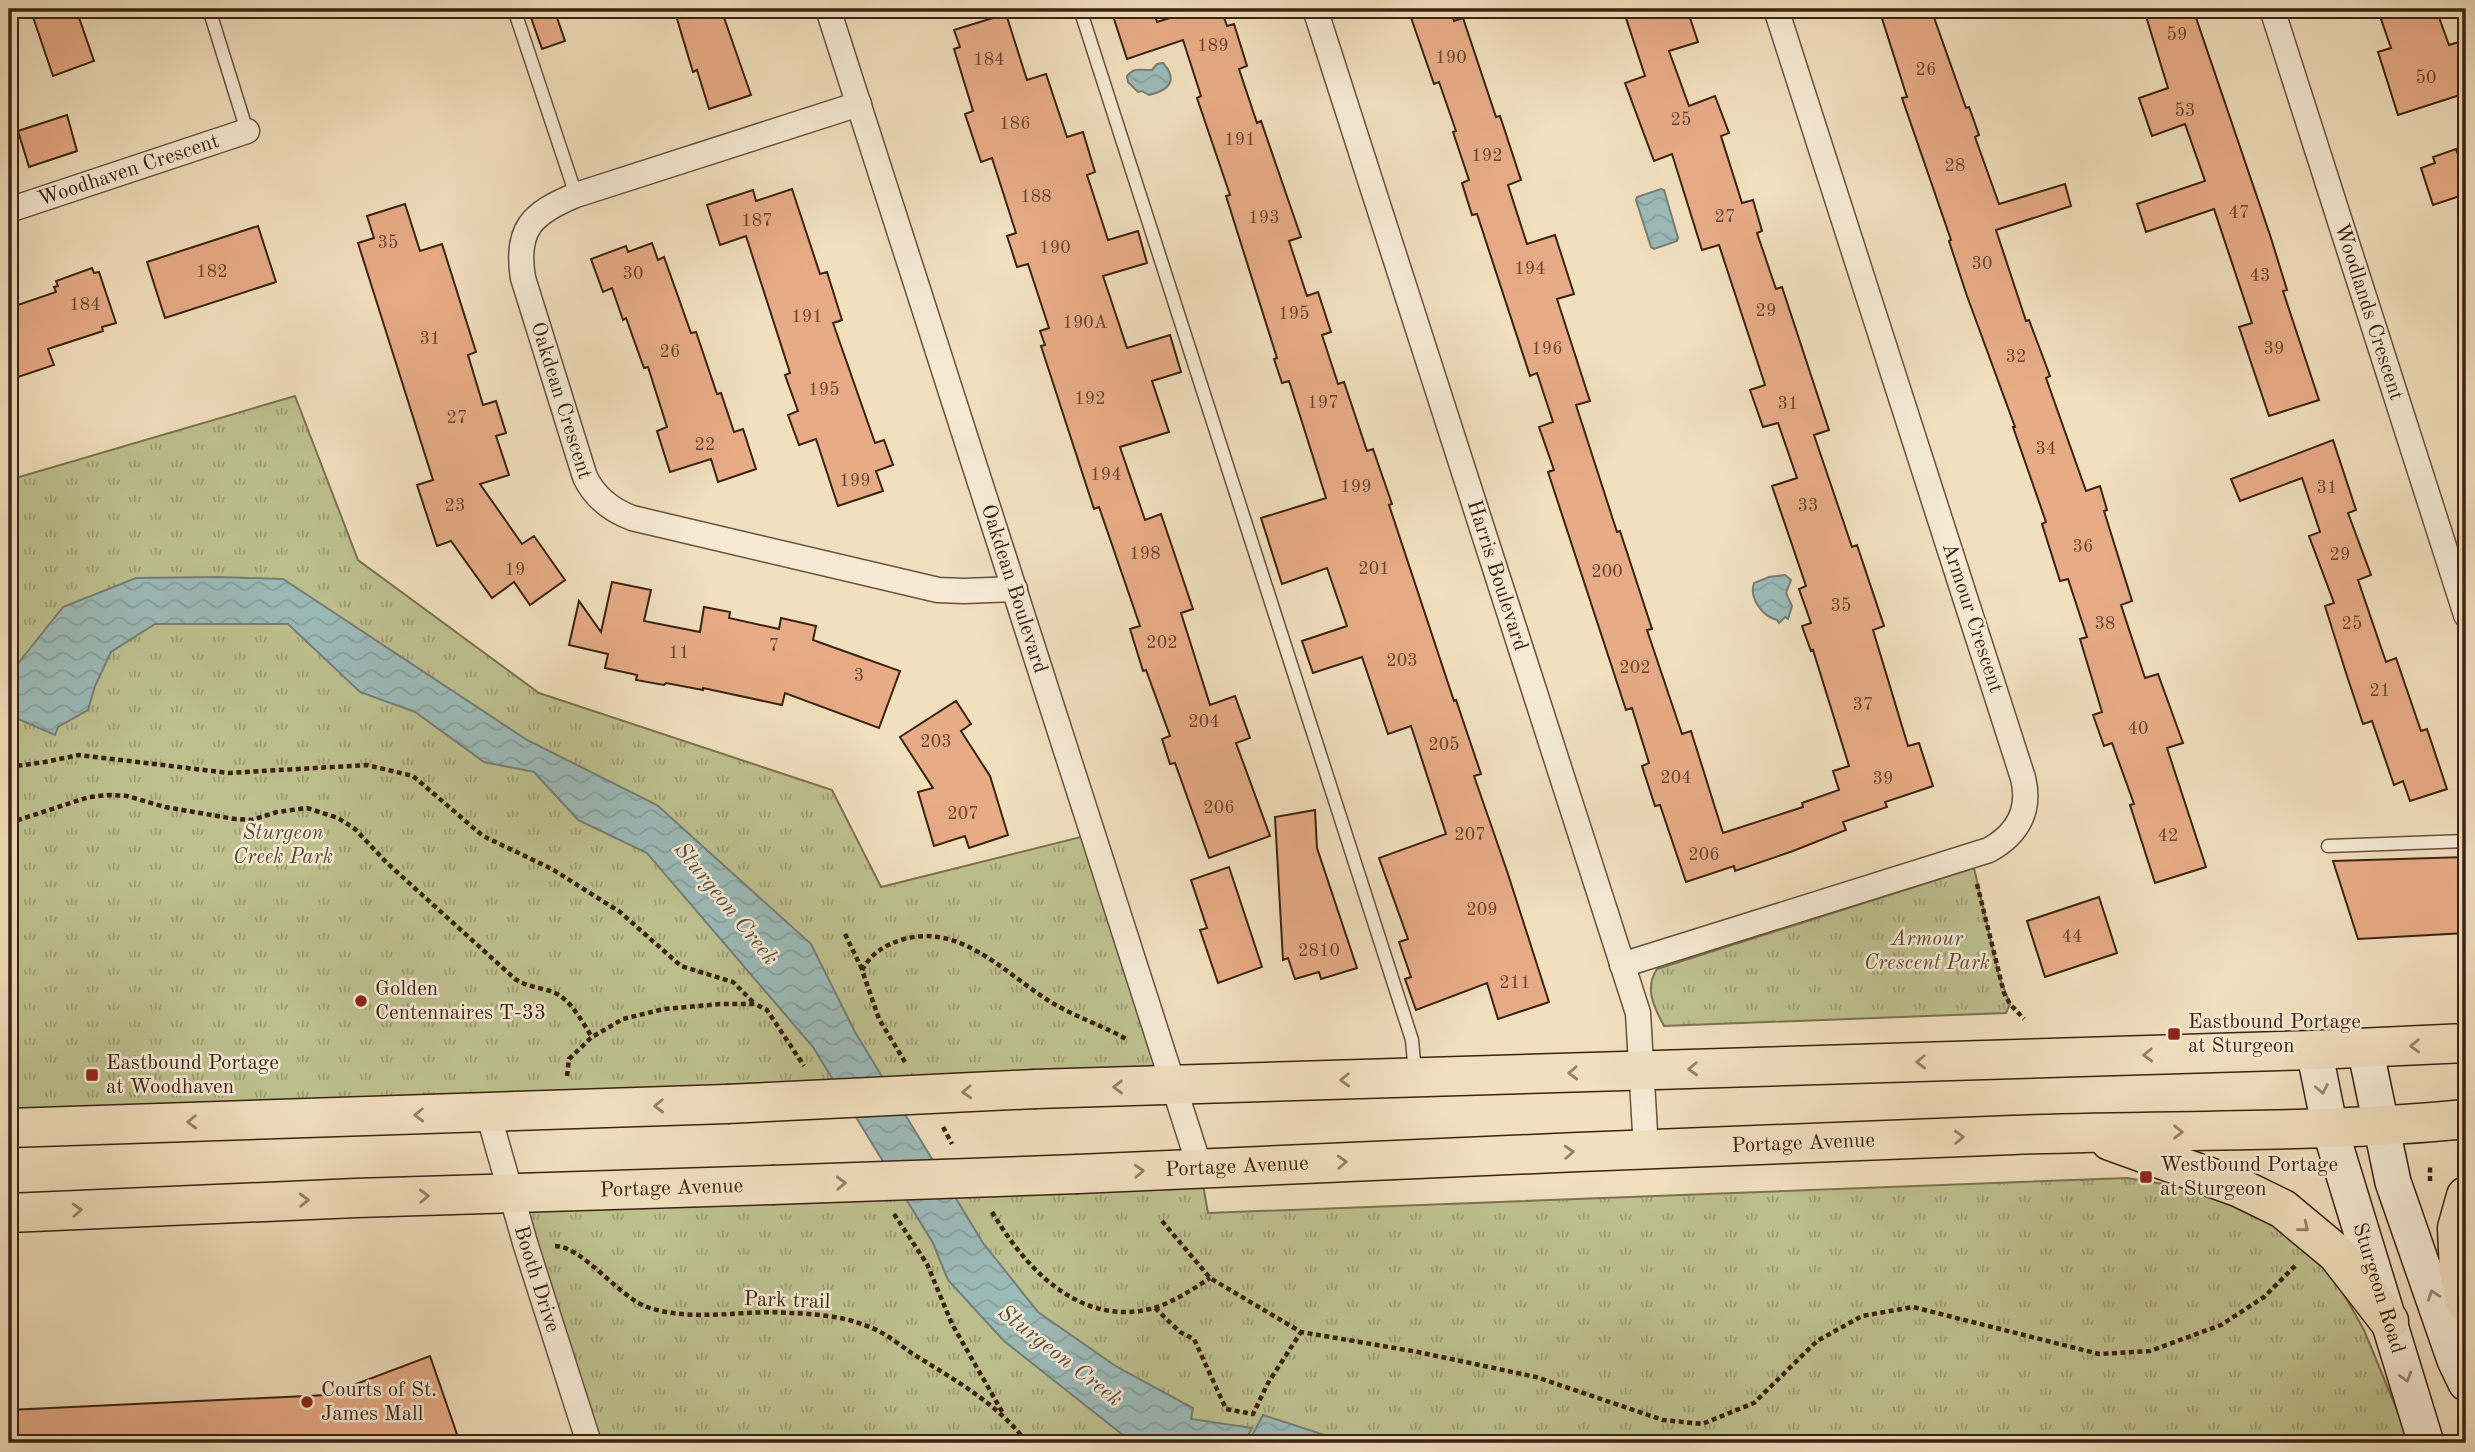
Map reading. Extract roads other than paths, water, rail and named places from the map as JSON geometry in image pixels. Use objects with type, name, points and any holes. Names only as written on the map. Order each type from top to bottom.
[{"type":"highway","points":[[9,1129],[727,1104],[1035,1089],[2314,1050],[2466,1043]]},
{"type":"highway","name":"Portage Avenue","points":[[9,1213],[1078,1174],[2085,1132],[2330,1129],[2466,1119]]},
{"type":"highway","points":[[2085,1132],[2240,1188],[2283,1209],[2337,1254],[2389,1321]]},
{"type":"highway","points":[[2466,1196],[2458,1228],[2459,1272],[2466,1303]]},
{"type":"main road","points":[[2365,1048],[2393,1182],[2455,1360],[2466,1383]]},
{"type":"main road","name":"Sturgeon Road","points":[[2314,1050],[2330,1129],[2424,1438]]},
{"type":"street","name":"Oakdean Boulevard","points":[[828,9],[1200,1168]]},
{"type":"street","name":"Harris Boulevard","points":[[1315,9],[1638,1013],[1646,1149]]},
{"type":"street","name":"Armour Crescent","points":[[1622,965],[1971,856],[2002,843],[2022,818],[2025,807],[2026,789],[1776,9]]},
{"type":"street","name":"Woodlands Crescent","points":[[2272,9],[2466,615]]},
{"type":"street","name":"Oakdean Crescent","points":[[859,104],[576,195],[548,207],[533,219],[523,235],[521,264],[585,477],[604,504],[632,518],[938,590],[1015,589]]},
{"type":"street","name":"Woodhaven Crescent","points":[[9,210],[247,131]]},
{"type":"street","name":"Booth Drive","points":[[488,1113],[526,1246],[589,1443]]},
{"type":"lane","points":[[209,9],[247,131]]},
{"type":"lane","points":[[514,9],[576,195]]},
{"type":"lane","points":[[1080,9],[1408,1029],[1416,1077]]},
{"type":"lane","points":[[2328,846],[2466,841]]},
{"type":"water","points":[[1163,63],[1171,79],[1170,84],[1162,90],[1149,95],[1138,92],[1128,82],[1127,76],[1133,71],[1152,70],[1157,64]]},
{"type":"water","points":[[1664,190],[1678,238],[1677,241],[1654,249],[1651,247],[1636,200],[1637,197]]},
{"type":"water","points":[[1785,575],[1791,580],[1786,593],[1792,606],[1788,619],[1785,617],[1779,623],[1758,606],[1753,589],[1754,583]]},
{"type":"water","name":"Sturgeon Creek","points":[[136,578],[283,579],[527,740],[657,805],[811,944],[855,1032],[983,1243],[1038,1312],[1117,1367],[1193,1408],[1191,1419],[1252,1428],[1244,1443],[1133,1443],[1004,1341],[948,1280],[933,1243],[813,1047],[647,853],[578,820],[534,772],[484,762],[415,712],[360,692],[288,624],[155,624],[111,652],[95,686],[88,710],[58,727],[55,735],[9,715],[9,672],[63,607]]},
{"type":"water","points":[[1263,1415],[1349,1443],[1248,1443]]},
{"type":"water","points":[[1449,1436],[1482,1443],[1409,1443]]},
{"type":"place","name":"Golden Centennaires T-33","points":[[361,1001]]},
{"type":"place","name":"Eastbound Portage at Sturgeon","points":[[2174,1034]]},
{"type":"place","name":"Eastbound Portage at Woodhaven","points":[[92,1075]]},
{"type":"place","name":"Westbound Portage at Sturgeon","points":[[2146,1177]]},
{"type":"place","name":"Courts of St. James Mall","points":[[307,1402]]},
{"type":"park label","name":"Sturgeon Creek Park","points":[[283,845]]},
{"type":"park label","name":"Armour Crescent Park","points":[[1927,951]]}]
